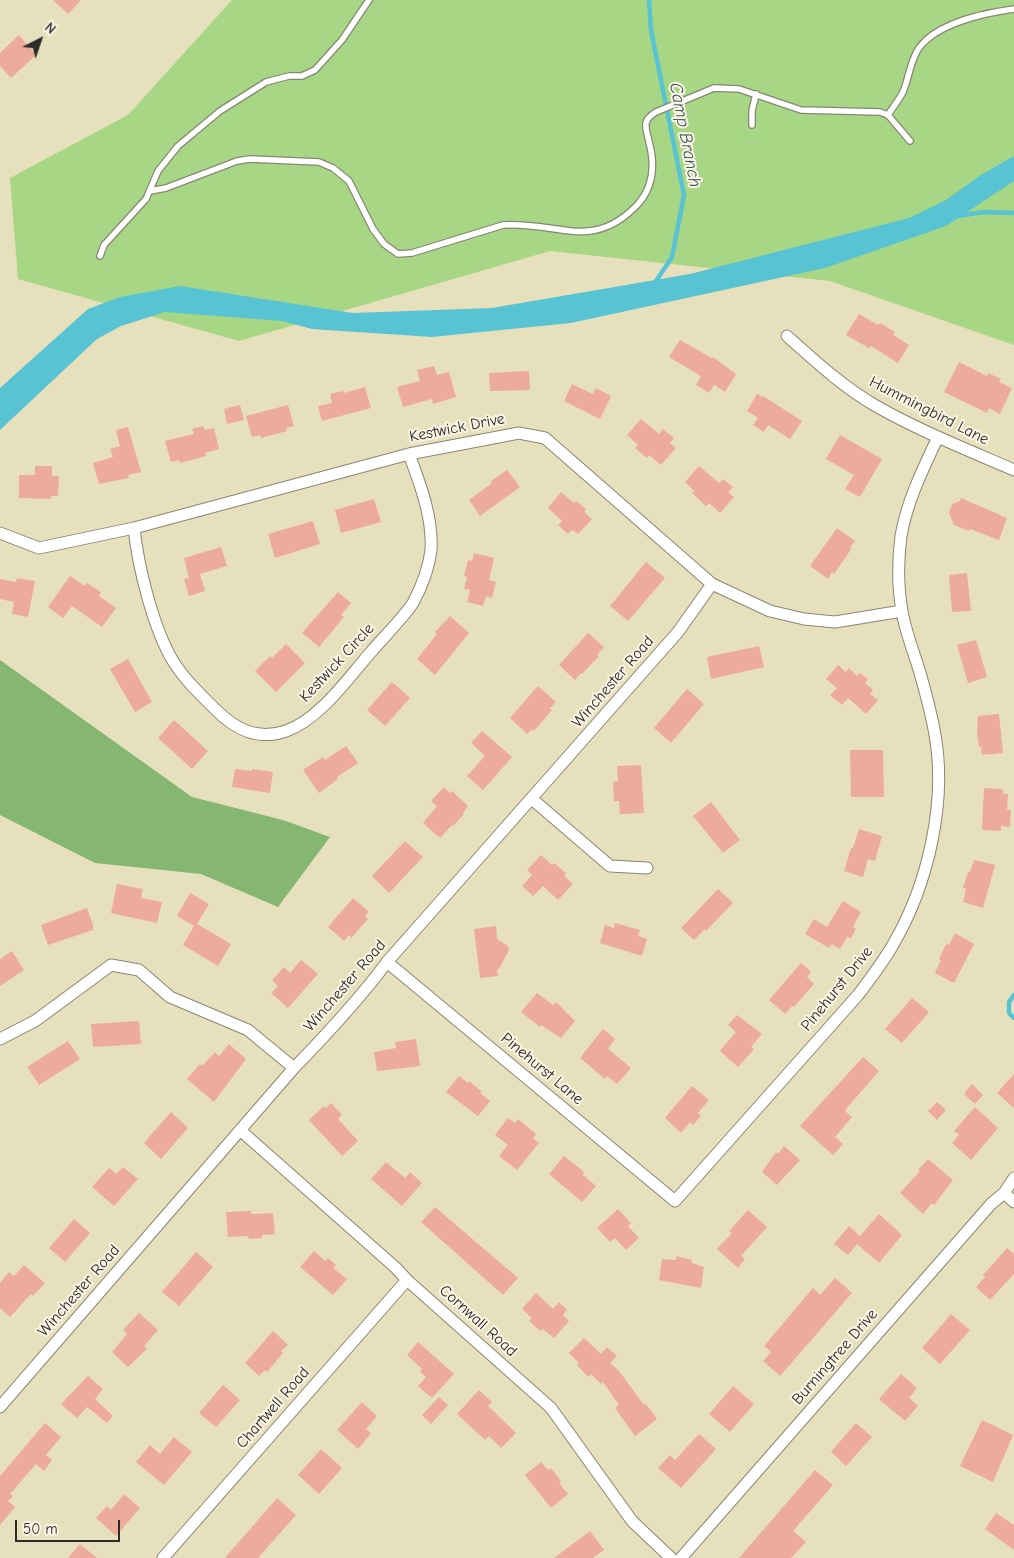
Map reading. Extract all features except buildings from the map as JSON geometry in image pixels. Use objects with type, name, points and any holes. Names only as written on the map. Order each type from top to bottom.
[{"type":"street","name":"Hummingbird Lane","points":[[787,336],[830,375],[876,406],[938,437],[1014,470]]},
{"type":"street","name":"Kestwick Drive","points":[[0,533],[39,548],[134,528],[410,454],[519,433],[545,438],[712,584],[770,611],[804,619],[835,622],[902,611]]},
{"type":"street","name":"Pinehurst Drive","points":[[676,1201],[858,996],[894,942],[911,908],[923,876],[933,837],[938,795],[938,762],[935,736],[922,680],[902,611],[901,537],[913,493],[938,437]]},
{"type":"street","name":"Kestwick Circle","points":[[134,528],[136,551],[161,637],[173,661],[190,685],[230,723],[257,734],[268,735],[285,732],[298,726],[336,692],[412,603],[428,564],[431,549],[430,522],[410,454]]},
{"type":"street","name":"Winchester Road","points":[[0,1407],[294,1068],[345,1013],[387,962],[678,632],[712,584]]},
{"type":"street","points":[[532,799],[610,866],[647,868]]},
{"type":"street","name":"Pinehurst Lane","points":[[387,962],[676,1201]]},
{"type":"street","points":[[0,1039],[35,1021],[111,965],[140,970],[170,997],[248,1030],[294,1068]]},
{"type":"street","name":"Cornwall Road","points":[[240,1130],[551,1408],[632,1520],[671,1558]]},
{"type":"street","name":"Burningtree Drive","points":[[681,1558],[991,1204],[1004,1193],[1014,1178]]},
{"type":"street","points":[[1004,1193],[1014,1202]]},
{"type":"street","name":"Chartwell Road","points":[[163,1558],[408,1280]]},
{"type":"lane","points":[[100,256],[104,244],[146,199],[158,171],[178,146],[220,111],[266,82],[289,76],[302,76],[316,70],[342,40],[369,0]]},
{"type":"lane","points":[[888,114],[902,92],[913,61],[920,48],[926,42],[949,26],[970,18],[1014,9]]},
{"type":"lane","points":[[150,191],[166,188],[236,161],[250,159],[319,162],[333,168],[349,181],[373,229],[384,244],[398,254],[412,253],[503,225],[518,224],[580,232],[595,231],[607,226],[636,205],[644,196],[651,182],[653,169],[646,126],[650,116],[673,104],[714,88],[739,90],[756,94],[801,110],[880,112],[888,114],[910,141]]},
{"type":"lane","points":[[752,125],[752,111],[756,94]]},
{"type":"green space","points":[[232,0],[1014,0],[1014,345],[830,281],[550,251],[239,341],[18,279],[10,178],[128,115]]},
{"type":"green space","points":[[0,660],[192,797],[283,820],[330,837],[278,907],[201,874],[95,863],[0,815]]},
{"type":"water","points":[[1014,156],[1014,181],[946,226],[825,268],[571,323],[432,337],[312,329],[282,321],[165,312],[121,326],[97,339],[0,430],[0,388],[88,309],[120,297],[180,286],[353,313],[492,308],[690,274],[909,218],[946,200],[981,175]]},
{"type":"waterway","name":"Camp Branch","points":[[649,0],[651,30],[684,195],[672,257],[654,284]]},
{"type":"waterway","points":[[958,216],[983,212],[1014,213]]},
{"type":"waterway","points":[[1014,995],[1009,1002],[1009,1013],[1014,1018]]}]
